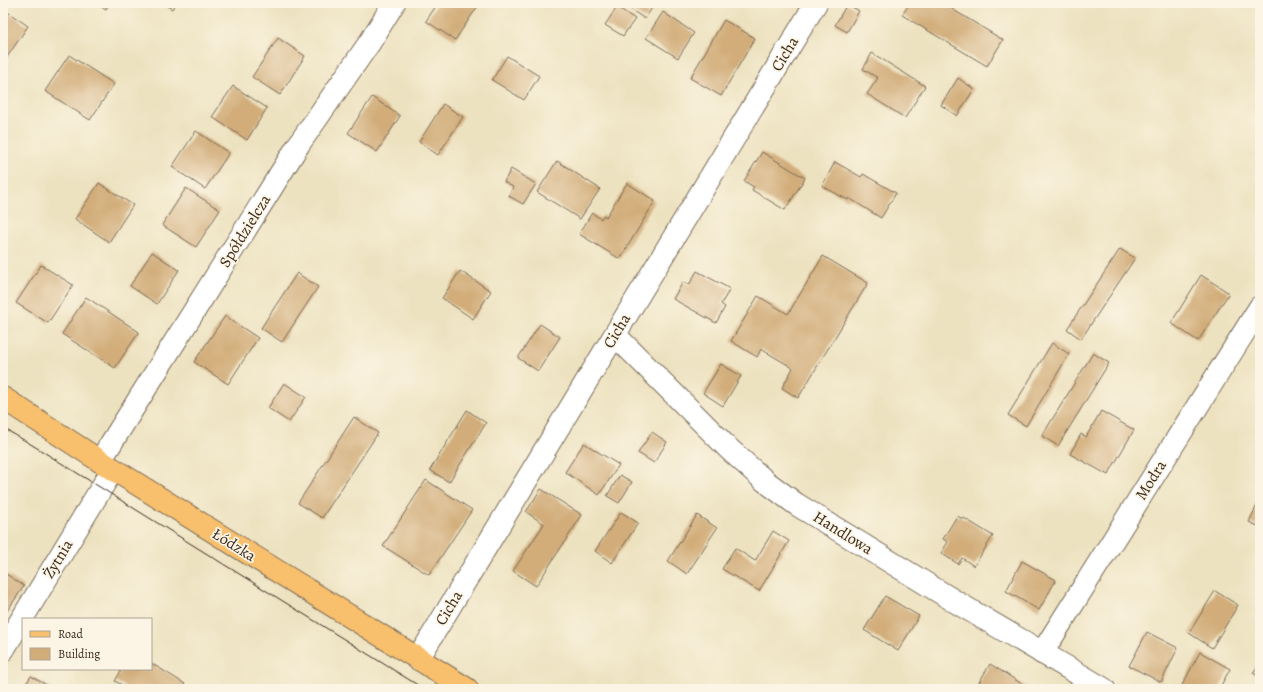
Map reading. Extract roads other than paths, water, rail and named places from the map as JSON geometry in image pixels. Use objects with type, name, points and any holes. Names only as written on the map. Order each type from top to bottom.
[{"type":"main road","name":"Łódzka","points":[[3,398],[107,465],[467,689]]},
{"type":"street","name":"Spółdzielcza","points":[[107,465],[295,151],[370,42],[394,3]]},
{"type":"street","name":"Cicha","points":[[418,659],[816,3]]},
{"type":"street","name":"Modra","points":[[1042,653],[1260,307]]},
{"type":"street","name":"Handlowa","points":[[615,335],[729,449],[765,481],[796,504],[956,602],[1104,689]]},
{"type":"street","name":"Żytnia","points":[[3,650],[107,465]]},
{"type":"tram line","points":[[3,428],[424,689]]}]
